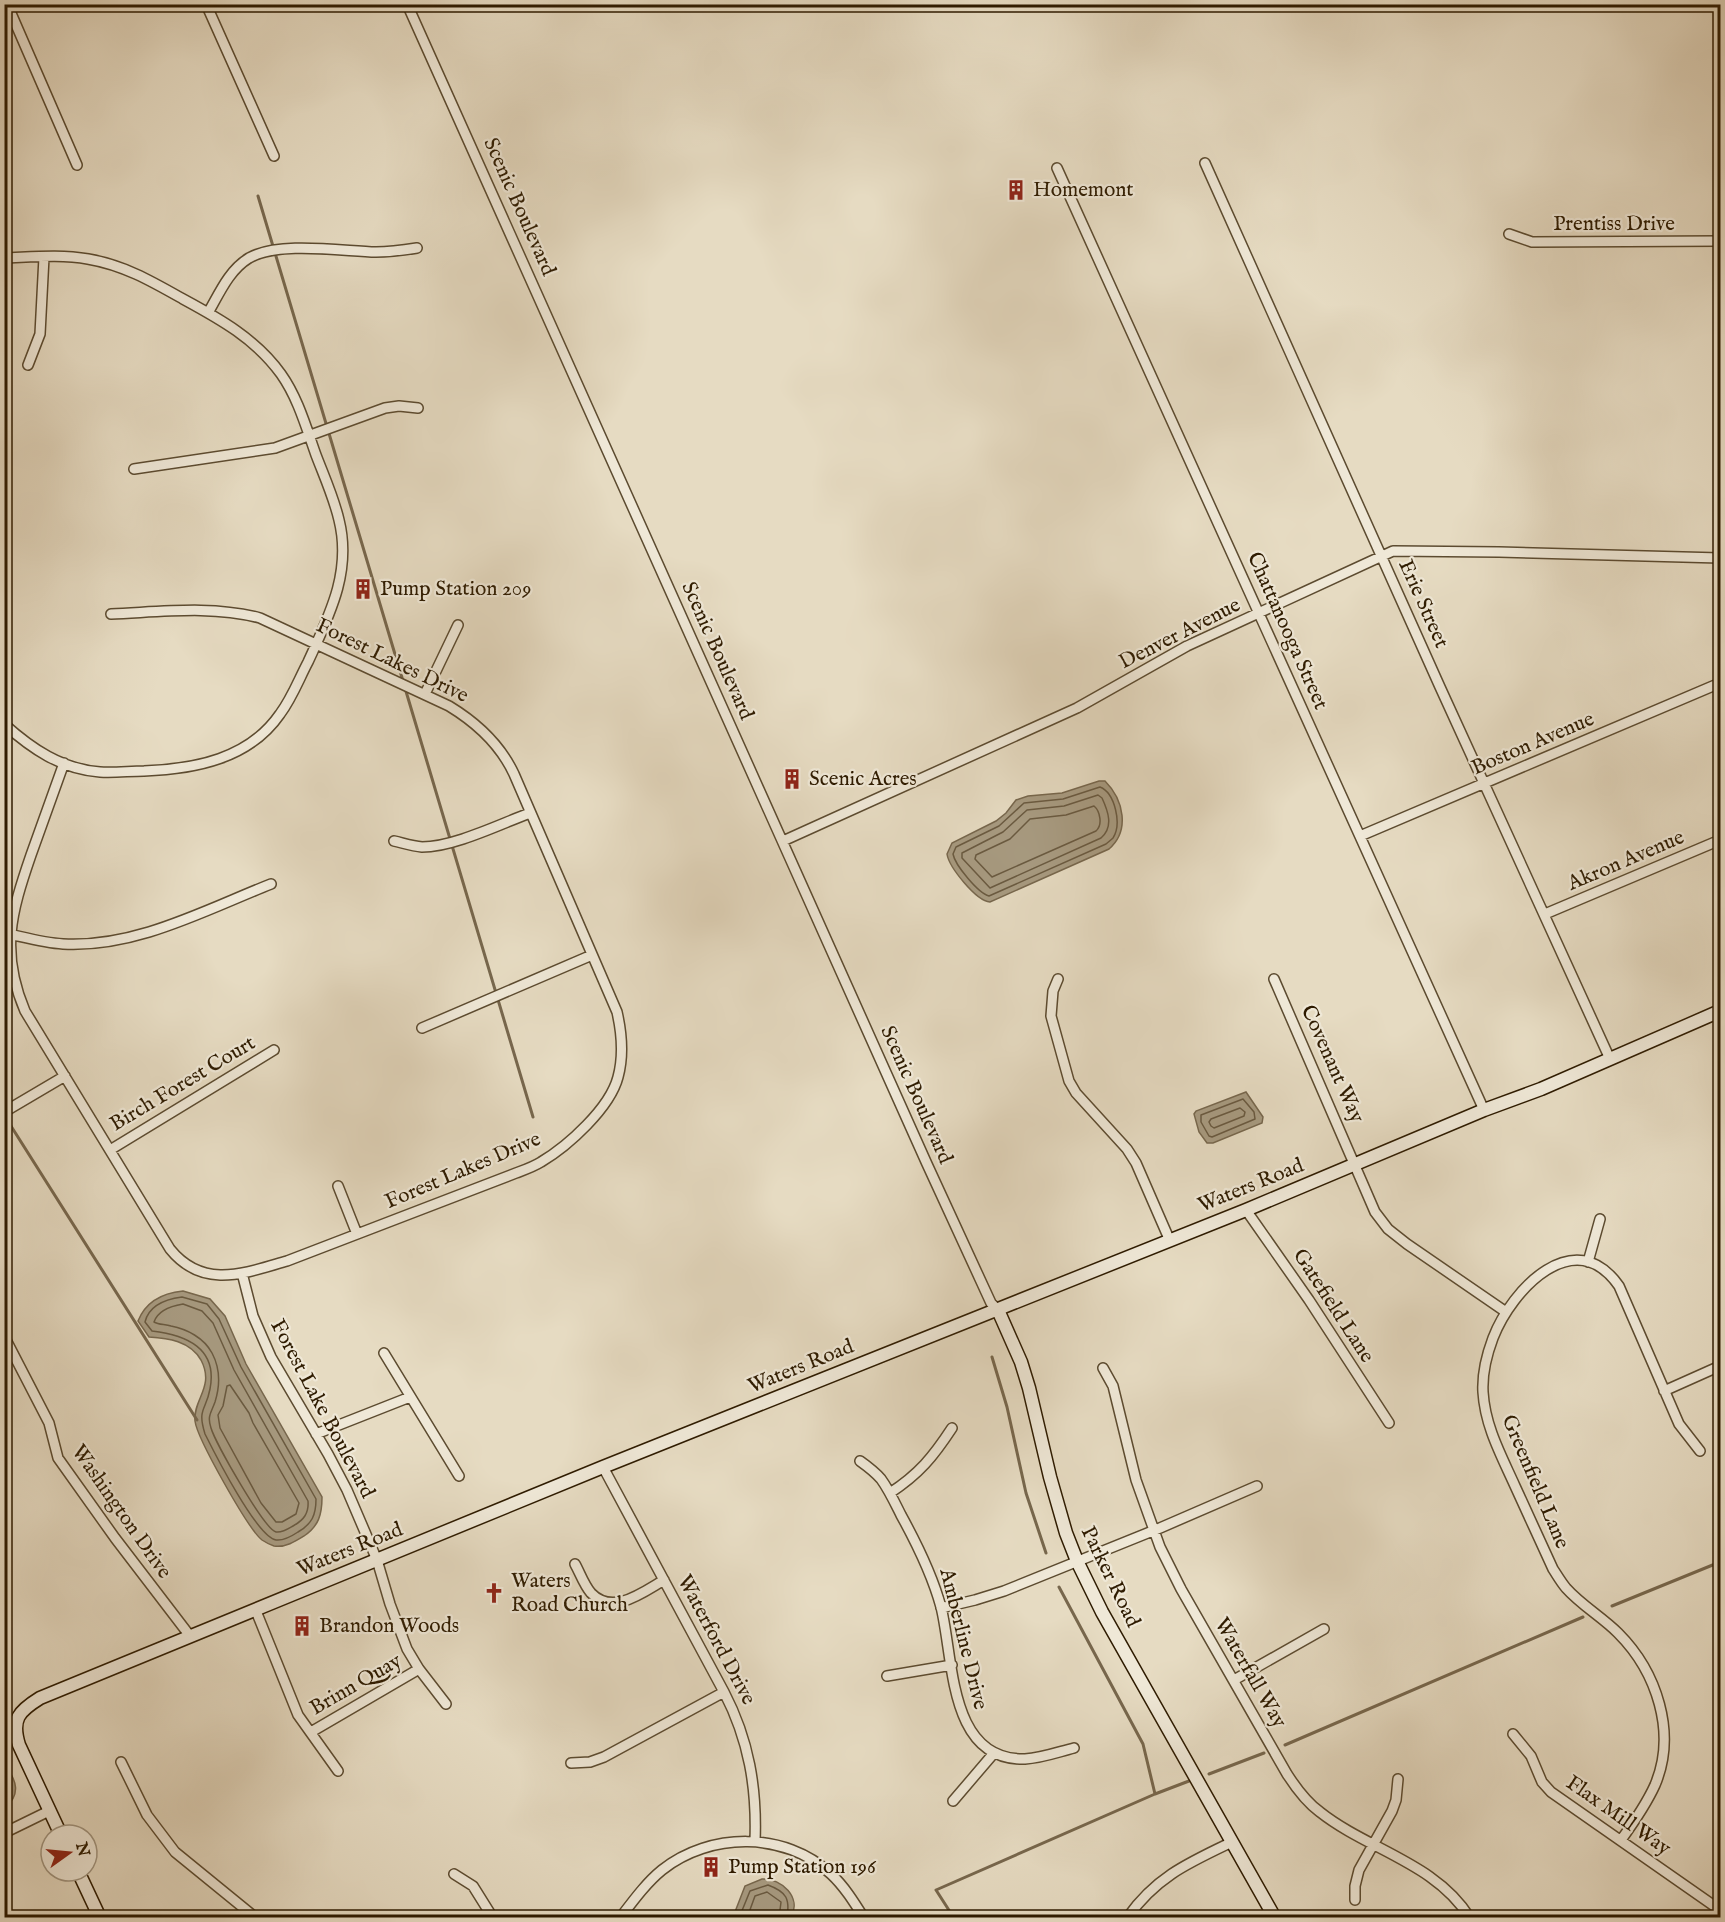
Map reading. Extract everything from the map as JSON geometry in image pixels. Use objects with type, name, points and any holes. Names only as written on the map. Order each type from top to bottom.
[{"type":"street","points":[[7,4],[77,165]]},
{"type":"street","points":[[206,4],[274,156]]},
{"type":"street","name":"Scenic Boulevard","points":[[407,4],[927,1164],[991,1303],[998,1310]]},
{"type":"street","name":"Erie Street","points":[[1205,163],[1610,1059]]},
{"type":"street","name":"Chattanooga Street","points":[[1057,168],[1484,1110]]},
{"type":"street","name":"Prentiss Drive","points":[[1509,234],[1532,242],[1720,241]]},
{"type":"street","points":[[208,313],[230,274],[248,259],[265,252],[284,249],[379,252],[417,248]]},
{"type":"street","points":[[28,365],[40,334],[44,257]]},
{"type":"street","points":[[4,258],[89,259],[128,269],[208,313],[246,337],[264,352],[292,392],[339,520],[343,552],[336,599],[291,697],[268,728],[239,750],[205,764],[173,770],[99,772],[64,763],[33,749],[4,724]]},
{"type":"street","points":[[134,469],[275,448],[392,407],[418,408]]},
{"type":"street","name":"Denver Avenue","points":[[783,841],[1077,708],[1187,646],[1393,551],[1720,558]]},
{"type":"street","name":"Forest Lakes Drive","points":[[64,763],[12,909],[9,962],[17,994],[177,1258],[203,1274],[218,1276],[242,1273],[287,1261],[539,1163],[564,1145],[600,1110],[614,1088],[618,1077],[622,1041],[617,1012],[508,762],[472,720],[425,694],[273,623],[241,613],[211,610],[111,614]]},
{"type":"street","points":[[425,694],[458,625]]},
{"type":"street","name":"Boston Avenue","points":[[1360,837],[1720,683]]},
{"type":"street","points":[[394,841],[421,847],[450,842],[530,813]]},
{"type":"street","name":"Akron Avenue","points":[[1545,914],[1720,840]]},
{"type":"street","points":[[9,934],[42,942],[66,944],[117,941],[156,930],[271,884]]},
{"type":"street","points":[[422,1028],[592,956]]},
{"type":"street","points":[[1058,979],[1053,991],[1051,1016],[1069,1081],[1076,1094],[1127,1149],[1136,1162],[1170,1241]]},
{"type":"street","name":"Covenant Way","points":[[1274,979],[1376,1212],[1388,1229],[1506,1312]]},
{"type":"street","name":"Waters Road","points":[[55,1823],[17,1737],[17,1721],[22,1711],[40,1698],[603,1467],[1246,1210],[1484,1110],[1541,1089],[1720,1011]]},
{"type":"street","name":"Birch Forest Court","points":[[110,1150],[274,1050]]},
{"type":"street","points":[[4,1112],[65,1076]]},
{"type":"street","points":[[338,1186],[357,1234]]},
{"type":"street","name":"Gatefield Lane","points":[[1246,1210],[1309,1300],[1389,1424]]},
{"type":"street","points":[[1600,1219],[1588,1262],[1598,1265],[1611,1275],[1619,1286],[1678,1424],[1700,1451]]},
{"type":"street","name":"Greenfield Lane","points":[[1588,1262],[1569,1261],[1555,1264],[1531,1282],[1506,1312],[1493,1337],[1486,1360],[1483,1390],[1492,1436],[1553,1569],[1566,1588],[1618,1633],[1634,1651],[1651,1676],[1660,1705],[1663,1748],[1656,1783],[1643,1809],[1621,1840]]},
{"type":"street","name":"Forest Lake Boulevard","points":[[242,1273],[253,1316],[264,1343],[347,1490],[377,1560],[407,1649],[446,1704]]},
{"type":"street","name":"Parker Road","points":[[998,1310],[1021,1362],[1057,1506],[1077,1561],[1102,1612],[1275,1917]]},
{"type":"street","name":"Washington Drive","points":[[4,1336],[49,1423],[62,1464],[190,1636]]},
{"type":"street","points":[[384,1353],[459,1476]]},
{"type":"street","points":[[1664,1391],[1720,1366]]},
{"type":"street","name":"Waterfall Way","points":[[1103,1368],[1115,1392],[1136,1480],[1154,1530],[1181,1589],[1300,1794],[1332,1821],[1434,1878],[1459,1902],[1470,1917]]},
{"type":"street","points":[[316,1434],[410,1397]]},
{"type":"street","points":[[890,1493],[922,1469],[952,1428]]},
{"type":"street","name":"Amberline Drive","points":[[860,1461],[880,1478],[890,1493],[928,1567],[941,1608],[959,1705],[970,1732],[994,1753],[1011,1758],[1037,1758],[1074,1748]]},
{"type":"street","name":"Waterford Drive","points":[[603,1467],[724,1692],[742,1731],[756,1806],[755,1841]]},
{"type":"street","points":[[941,1608],[1004,1591],[1257,1486]]},
{"type":"street","points":[[575,1564],[593,1595],[610,1603],[628,1600],[664,1580]]},
{"type":"street","points":[[256,1611],[298,1715],[338,1771]]},
{"type":"street","points":[[1233,1680],[1324,1629]]},
{"type":"street","points":[[887,1676],[952,1665]]},
{"type":"street","name":"Brinn Quay","points":[[310,1732],[419,1669]]},
{"type":"street","points":[[570,1763],[590,1762],[604,1757],[724,1692]]},
{"type":"street","name":"Flax Mill Way","points":[[1513,1734],[1531,1756],[1542,1782],[1551,1792],[1720,1910]]},
{"type":"street","points":[[953,1801],[994,1753]]},
{"type":"street","points":[[121,1762],[147,1815],[176,1852],[256,1917]]},
{"type":"street","points":[[1355,1900],[1358,1874],[1392,1811],[1398,1779]]},
{"type":"street","points":[[4,1833],[49,1811]]},
{"type":"street","points":[[620,1917],[653,1878],[681,1858],[707,1846],[738,1841],[755,1841],[797,1853],[830,1873],[864,1917]]},
{"type":"street","points":[[1127,1917],[1148,1892],[1159,1883],[1192,1861],[1232,1842]]},
{"type":"street","name":"Parker Road","points":[[1232,1842],[1266,1917]]},
{"type":"street","points":[[454,1874],[473,1886],[493,1917]]},
{"type":"street","points":[[84,1883],[100,1917]]},
{"type":"water","points":[[1105,781],[1117,797],[1122,815],[1120,833],[1116,842],[1109,849],[990,902],[971,890],[949,860],[947,854],[952,843],[996,821],[1016,800],[1028,796],[1062,793]]},
{"type":"water","points":[[1246,1092],[1263,1117],[1262,1123],[1213,1143],[1207,1143],[1199,1132],[1194,1114],[1196,1111]]},
{"type":"water","points":[[183,1291],[210,1299],[225,1316],[246,1364],[322,1497],[316,1524],[309,1532],[290,1544],[274,1546],[262,1540],[255,1532],[235,1502],[204,1445],[195,1421],[195,1413],[206,1378],[201,1360],[185,1345],[164,1338],[149,1337],[138,1321],[150,1303],[156,1299]]},
{"type":"water","points":[[5,1765],[16,1787],[13,1798],[5,1808]]},
{"type":"water","points":[[762,1879],[777,1882],[792,1896],[794,1910],[791,1917],[733,1917],[745,1886]]},
{"type":"waterway","points":[[258,196],[403,681]]},
{"type":"waterway","points":[[405,688],[533,1117]]},
{"type":"waterway","points":[[4,1115],[197,1420]]},
{"type":"waterway","points":[[992,1357],[1007,1407],[1026,1493],[1046,1553]]},
{"type":"waterway","points":[[1612,1606],[1720,1562]]},
{"type":"waterway","points":[[1059,1587],[1143,1744],[1155,1794]]},
{"type":"waterway","points":[[1285,1745],[1583,1617]]},
{"type":"waterway","points":[[1209,1774],[1264,1753]]},
{"type":"waterway","points":[[954,1918],[936,1890],[1189,1781]]},
{"type":"place","name":"Homemont","points":[[1016,190]]},
{"type":"place","name":"Pump Station 209","points":[[363,589]]},
{"type":"place","name":"Scenic Acres","points":[[792,779]]},
{"type":"place","name":"Waters Road Church","points":[[494,1593]]},
{"type":"place","name":"Brandon Woods","points":[[302,1626]]},
{"type":"place","name":"Pump Station 196","points":[[711,1867]]}]
